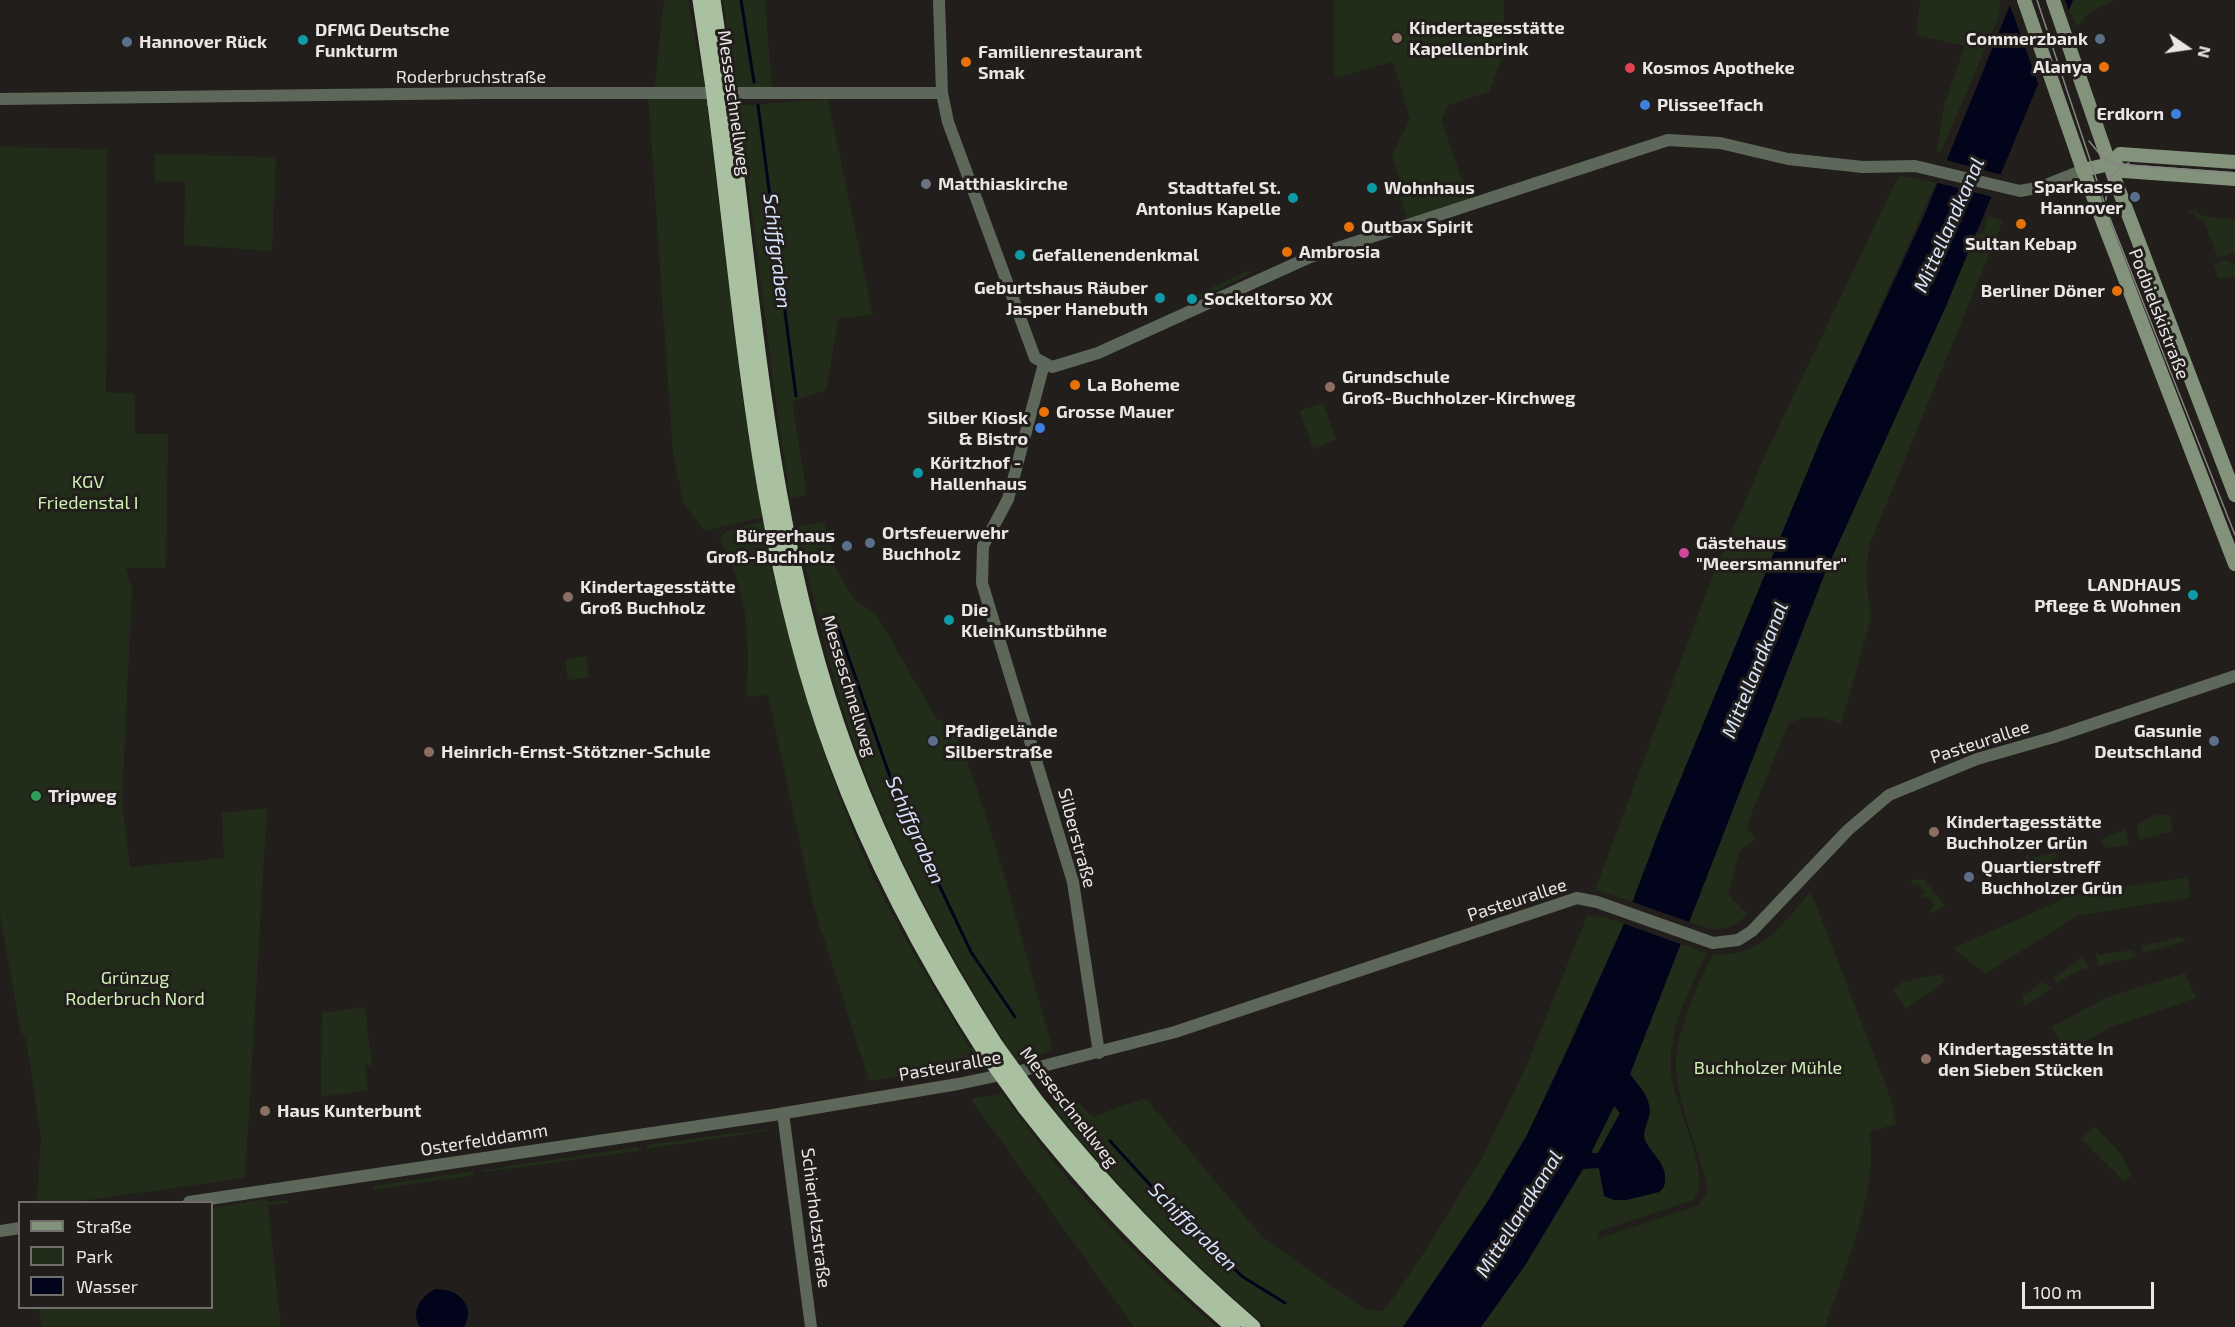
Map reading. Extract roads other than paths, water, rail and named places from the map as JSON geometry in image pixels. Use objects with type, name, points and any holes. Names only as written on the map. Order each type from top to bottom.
[{"type":"highway","name":"Messeschnellweg","points":[[700,0],[720,88]]},
{"type":"highway","name":"Messeschnellweg","points":[[713,0],[722,104],[766,402],[775,499],[782,535],[831,705],[878,830],[930,939],[992,1051],[1031,1105],[1062,1155],[1132,1232],[1233,1327]]},
{"type":"highway","name":"Messeschnellweg","points":[[1031,1105],[1140,1222],[1253,1327]]},
{"type":"main road","name":"Podbielskistraße","points":[[2024,0],[2083,170],[2235,564]]},
{"type":"main road","name":"Podbielskistraße","points":[[2053,0],[2110,164],[2235,495]]},
{"type":"main road","points":[[2083,170],[2110,164],[2120,154],[2235,162]]},
{"type":"main road","points":[[2110,164],[2124,171],[2235,178]]},
{"type":"street","points":[[939,0],[942,93],[948,122],[1035,358],[1044,364],[1060,366],[1098,353],[1310,257],[1668,140],[1720,143],[1788,159],[1853,166],[1916,166],[2004,188],[2032,190],[2083,170]]},
{"type":"street","name":"Roderbruchstraße","points":[[0,99],[476,93],[942,93]]},
{"type":"street","name":"Silberstraße","points":[[1044,364],[1008,499],[983,546],[982,583],[1073,882],[1099,1053]]},
{"type":"street","name":"Pasteurallee","points":[[783,1113],[958,1084],[1099,1053],[1175,1032],[1571,900],[1587,899],[1703,940],[1730,942],[1752,931],[1863,816],[1889,795],[1977,759],[2054,737],[2235,676]]},
{"type":"street","name":"Osterfelddamm","points":[[202,1201],[783,1113]]},
{"type":"street","name":"Schierholzstraße","points":[[783,1113],[810,1327]]},
{"type":"street","points":[[0,1231],[18,1228]]},
{"type":"water","name":"Mittellandkanal","points":[[2012,0],[2073,0],[1946,306],[1825,573],[1630,1074],[1648,1100],[1650,1114],[1644,1138],[1663,1168],[1664,1187],[1659,1192],[1626,1200],[1614,1200],[1604,1196],[1599,1168],[1583,1169],[1526,1264],[1481,1327],[1403,1327],[1486,1204],[1526,1137],[1566,1053],[1624,924],[1661,826],[1823,434],[1924,216]],"holes":[[[1614,1106],[1620,1113],[1598,1153],[1591,1153]]]},
{"type":"water","points":[[435,1289],[450,1291],[462,1299],[468,1311],[464,1327],[420,1327],[416,1315],[418,1305]]},
{"type":"waterway","name":"Schiffgraben","points":[[741,0],[754,82]]},
{"type":"waterway","name":"Schiffgraben","points":[[758,105],[796,396]]},
{"type":"waterway","name":"Schiffgraben","points":[[839,630],[896,794],[971,952],[1015,1017]]},
{"type":"waterway","name":"Schiffgraben","points":[[1110,1141],[1183,1221],[1243,1277],[1285,1303]]},
{"type":"tram line","points":[[2037,0],[2107,211],[2235,535]]},
{"type":"tram line","points":[[2089,141],[2103,158],[2116,164],[2235,173]]},
{"type":"tram line","points":[[2106,200],[2107,188],[2114,173],[2129,163]]},
{"type":"place","name":"Kindertagesstätte Kapellenbrink","points":[[1397,38]]},
{"type":"place","name":"Commerzbank","points":[[2100,39]]},
{"type":"place","name":"DFMG Deutsche Funkturm","points":[[303,40]]},
{"type":"place","name":"Hannover Rück","points":[[127,42]]},
{"type":"place","name":"Familienrestaurant Smak","points":[[966,62]]},
{"type":"place","name":"Alanya","points":[[2104,67]]},
{"type":"place","name":"Kosmos Apotheke","points":[[1630,68]]},
{"type":"place","name":"Plissee1fach","points":[[1645,105]]},
{"type":"place","name":"Erdkorn","points":[[2176,114]]},
{"type":"place","name":"Matthiaskirche","points":[[926,184]]},
{"type":"place","name":"Wohnhaus","points":[[1372,188]]},
{"type":"place","name":"Sparkasse Hannover","points":[[2135,197]]},
{"type":"place","name":"Stadttafel St. Antonius Kapelle","points":[[1293,198]]},
{"type":"place","name":"Sultan Kebap","points":[[2021,224]]},
{"type":"place","name":"Outbax Spirit","points":[[1349,227]]},
{"type":"place","name":"Ambrosia","points":[[1287,252]]},
{"type":"place","name":"Gefallenendenkmal","points":[[1020,255]]},
{"type":"place","name":"Berliner Döner","points":[[2117,291]]},
{"type":"place","name":"Geburtshaus Räuber Jasper Hanebuth","points":[[1160,298]]},
{"type":"place","name":"Sockeltorso XX","points":[[1192,299]]},
{"type":"place","name":"La Boheme","points":[[1075,385]]},
{"type":"place","name":"Grundschule Groß-Buchholzer-Kirchweg","points":[[1330,387]]},
{"type":"place","name":"Grosse Mauer","points":[[1044,412]]},
{"type":"place","name":"Silber Kiosk & Bistro","points":[[1040,428]]},
{"type":"place","name":"Köritzhof - Hallenhaus","points":[[918,473]]},
{"type":"place","name":"Ortsfeuerwehr Buchholz","points":[[870,543]]},
{"type":"place","name":"Bürgerhaus Groß-Buchholz","points":[[847,546]]},
{"type":"place","name":"Gästehaus \"Meersmannufer\"","points":[[1684,553]]},
{"type":"place","name":"LANDHAUS Pflege & Wohnen","points":[[2193,595]]},
{"type":"place","name":"Kindertagesstätte Groß Buchholz","points":[[568,597]]},
{"type":"place","name":"Die KleinKunstbühne","points":[[949,620]]},
{"type":"place","name":"Pfadigelände Silberstraße","points":[[933,741]]},
{"type":"place","name":"Gasunie Deutschland","points":[[2214,741]]},
{"type":"place","name":"Heinrich-Ernst-Stötzner-Schule","points":[[429,752]]},
{"type":"place","name":"Tripweg","points":[[36,796]]},
{"type":"place","name":"Kindertagesstätte Buchholzer Grün","points":[[1934,832]]},
{"type":"place","name":"Quartierstreff Buchholzer Grün","points":[[1969,877]]},
{"type":"place","name":"Kindertagesstätte In den Sieben Stücken","points":[[1926,1059]]},
{"type":"place","name":"Haus Kunterbunt","points":[[265,1111]]},
{"type":"park label","name":"KGV Friedenstal I","points":[[88,492]]},
{"type":"park label","name":"Grünzug Roderbruch Nord","points":[[135,988]]},
{"type":"park label","name":"Buchholzer Mühle","points":[[1768,1068]]}]
